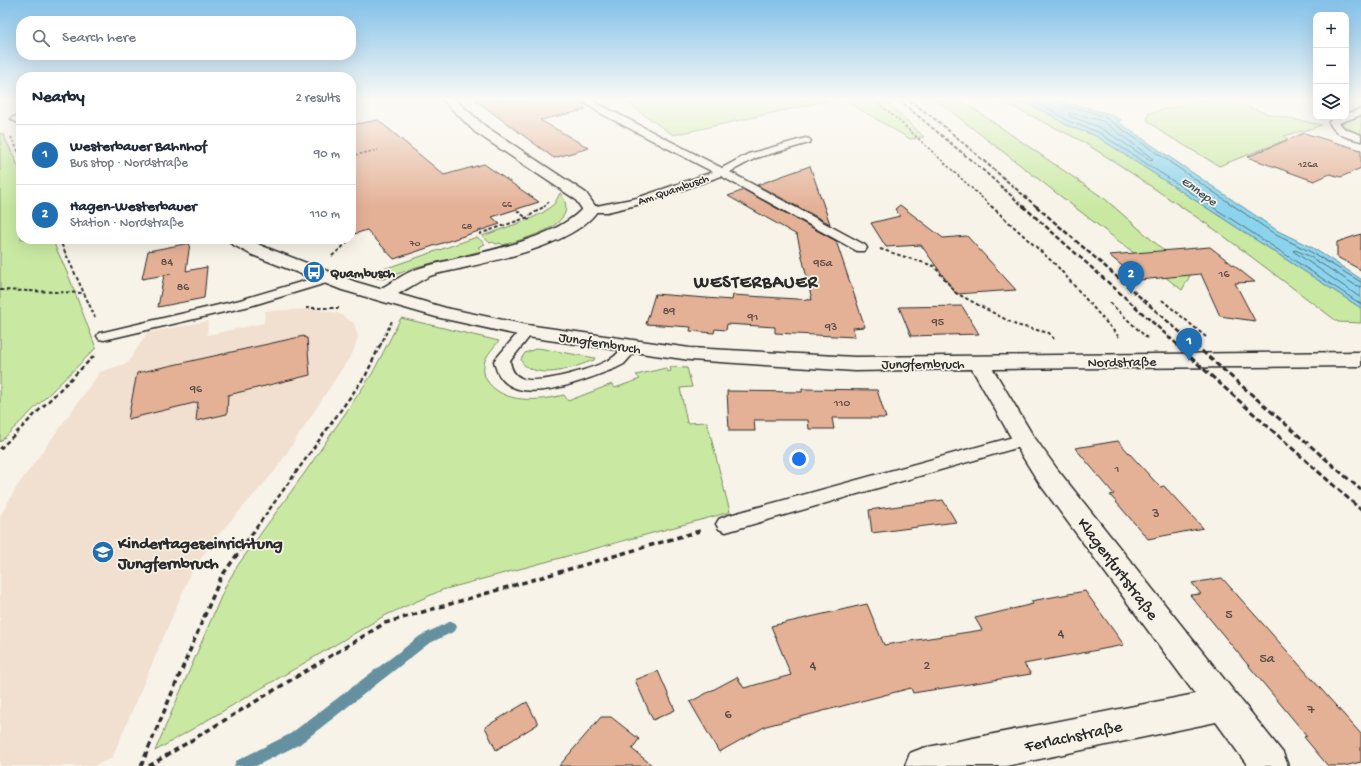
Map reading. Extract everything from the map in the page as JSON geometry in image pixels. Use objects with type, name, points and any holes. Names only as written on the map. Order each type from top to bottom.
[{"type":"street","points":[[381,296],[425,272],[501,253],[552,236],[582,221],[588,216],[590,210],[581,196],[490,136]]},
{"type":"street","name":"Jungfernbruch","points":[[245,244],[256,250],[328,278],[381,296],[442,313],[527,331],[631,347],[690,354],[847,363],[979,363]]},
{"type":"street","name":"Nordstraße","points":[[979,363],[1361,359]]},
{"type":"street","name":"Klagenfurtstraße","points":[[979,363],[1024,440],[1048,476],[1270,766]]},
{"type":"street","name":"Ferlachstraße","points":[[923,766],[1222,704]]},
{"type":"lane","name":"Am Quambusch","points":[[649,136],[706,166],[722,172]]},
{"type":"lane","points":[[722,172],[752,156],[806,141]]},
{"type":"lane","name":"Am Quambusch","points":[[590,210],[611,209],[629,204],[722,172]]},
{"type":"lane","points":[[722,172],[861,248]]},
{"type":"lane","points":[[104,336],[264,299],[328,278]]},
{"type":"lane","points":[[527,331],[502,361],[504,372],[512,381],[528,386],[550,385],[611,365],[619,361],[631,347]]},
{"type":"lane","points":[[726,524],[1024,440]]},
{"type":"path","points":[[11,136],[16,146]]},
{"type":"path","points":[[915,136],[1057,266],[1121,340]]},
{"type":"path","points":[[356,155],[378,150]]},
{"type":"path","points":[[517,211],[526,218]]},
{"type":"path","points":[[0,449],[104,347],[104,336],[61,244]]},
{"type":"path","points":[[328,258],[346,244]]},
{"type":"path","points":[[879,248],[934,266],[956,293],[1016,324],[1049,333],[1054,339]]},
{"type":"path","points":[[0,290],[84,293]]},
{"type":"path","points":[[264,299],[264,309],[344,308]]},
{"type":"path","points":[[1162,300],[1206,337]]},
{"type":"path","points":[[1110,303],[1148,338]]},
{"type":"path","points":[[142,766],[221,577],[366,375],[393,318]]},
{"type":"path","points":[[149,766],[385,623],[726,524]]},
{"type":"shaded area","name":"Kindertageseinrichtung Jungfernbruch","points":[[312,309],[338,313],[354,323],[358,337],[353,352],[275,471],[219,534],[192,570],[112,758],[93,766],[0,766],[0,517],[16,488],[100,372],[128,363],[147,333],[208,321],[207,335],[264,323],[265,311]]},
{"type":"green space","points":[[0,136],[4,136],[16,161],[16,244],[54,244],[69,277],[96,348],[0,442]]},
{"type":"green space","points":[[904,136],[924,137],[910,139]]},
{"type":"green space","points":[[982,136],[1013,136],[1105,199],[1191,274],[1182,290]]},
{"type":"green space","points":[[1071,136],[1096,136],[1361,308],[1361,323],[1338,322],[1217,231],[1115,162]]},
{"type":"green space","points":[[1168,136],[1285,136],[1288,139],[1219,166]]},
{"type":"green space","points":[[560,193],[566,204],[564,214],[558,222],[548,229],[524,239],[503,245],[500,243],[490,243],[482,236],[528,220],[544,212],[555,203]]},
{"type":"green space","points":[[477,237],[485,244],[478,247],[482,251],[416,267],[384,279],[372,276],[375,272]]},
{"type":"green space","points":[[401,318],[499,341],[485,360],[485,377],[493,387],[501,393],[522,399],[544,399],[564,395],[568,401],[612,384],[615,388],[640,379],[636,375],[666,368],[668,372],[671,371],[670,367],[687,368],[692,387],[680,388],[687,423],[707,422],[730,512],[442,590],[384,616],[155,751],[226,585],[238,565],[306,471],[372,374]]},
{"type":"green space","points":[[538,348],[595,358],[594,360],[578,366],[554,372],[537,371],[525,366],[521,359],[525,353]]},
{"type":"water","name":"Ennepe","points":[[1096,136],[1138,136],[1278,231],[1313,248],[1361,279],[1361,308]]},
{"type":"building","points":[[356,136],[397,136],[444,175],[484,164],[539,202],[492,217],[500,224],[394,259],[367,230],[356,233]]},
{"type":"building","points":[[524,136],[568,136],[589,148],[554,158]]},
{"type":"building","points":[[1297,136],[1313,136],[1361,150],[1361,168],[1341,177],[1330,174],[1314,181],[1247,157]]},
{"type":"building","points":[[810,166],[830,224],[757,185]]},
{"type":"building","points":[[744,190],[836,241],[865,327],[853,328],[855,337],[775,333],[775,327],[727,324],[726,330],[715,329],[714,333],[690,331],[691,327],[646,324],[655,294],[732,300],[733,295],[812,300],[797,235],[728,196]]},
{"type":"building","points":[[900,205],[943,238],[967,236],[1016,290],[956,294],[921,245],[886,247],[871,223],[900,216],[895,209]]},
{"type":"building","points":[[1361,234],[1361,270],[1337,257],[1337,242]]},
{"type":"building","points":[[190,244],[186,271],[207,267],[204,298],[158,307],[164,275],[142,279],[148,251]]},
{"type":"building","points":[[1210,247],[1255,282],[1235,283],[1255,321],[1220,316],[1201,274],[1139,280],[1109,255]]},
{"type":"building","points":[[962,306],[979,334],[911,336],[899,307]]},
{"type":"building","points":[[304,336],[307,338],[310,375],[228,395],[227,414],[196,421],[198,402],[128,419],[137,373]]},
{"type":"building","points":[[802,389],[877,390],[886,418],[832,418],[834,429],[809,429],[808,420],[754,420],[755,431],[729,431],[727,391],[802,392]]},
{"type":"building","points":[[1118,441],[1160,487],[1164,486],[1203,528],[1148,539],[1110,495],[1114,494],[1075,448]]},
{"type":"building","points":[[943,500],[956,522],[872,533],[869,510]]},
{"type":"building","points":[[1222,578],[1361,734],[1361,762],[1344,766],[1328,766],[1304,737],[1307,736],[1190,595],[1201,594],[1192,583]]},
{"type":"building","points":[[1085,591],[1124,645],[1024,664],[1031,674],[913,693],[911,688],[766,726],[719,752],[690,702],[737,677],[744,688],[791,675],[771,626],[867,604],[884,645],[982,630],[975,618],[1033,604],[1031,601]]},
{"type":"building","points":[[658,671],[675,710],[653,720],[635,680]]},
{"type":"building","points":[[527,702],[538,724],[496,750],[485,727]]},
{"type":"building","points":[[601,717],[611,717],[639,739],[632,749],[653,766],[559,766]]},
{"type":"waterway","points":[[241,766],[295,739],[424,640],[451,627]]},
{"type":"railway","points":[[942,136],[1024,207]]},
{"type":"railway","points":[[955,136],[1037,207]]},
{"type":"railway","points":[[1023,206],[1179,346]]},
{"type":"railway","points":[[1036,206],[1196,346]]},
{"type":"railway","points":[[1177,345],[1361,510]]},
{"type":"railway","points":[[1195,345],[1361,490]]},
{"type":"place","name":"Quambusch","points":[[314,272]]},
{"type":"place","name":"Hagen-Westerbauer","points":[[1131,294]]},
{"type":"place","name":"Westerbauer Bahnhof","points":[[1189,361]]},
{"type":"place","name":"Kindertageseinrichtung Jungfernbruch","points":[[103,552]]},
{"type":"district","name":"WESTERBAUER","points":[[756,281]]}]
